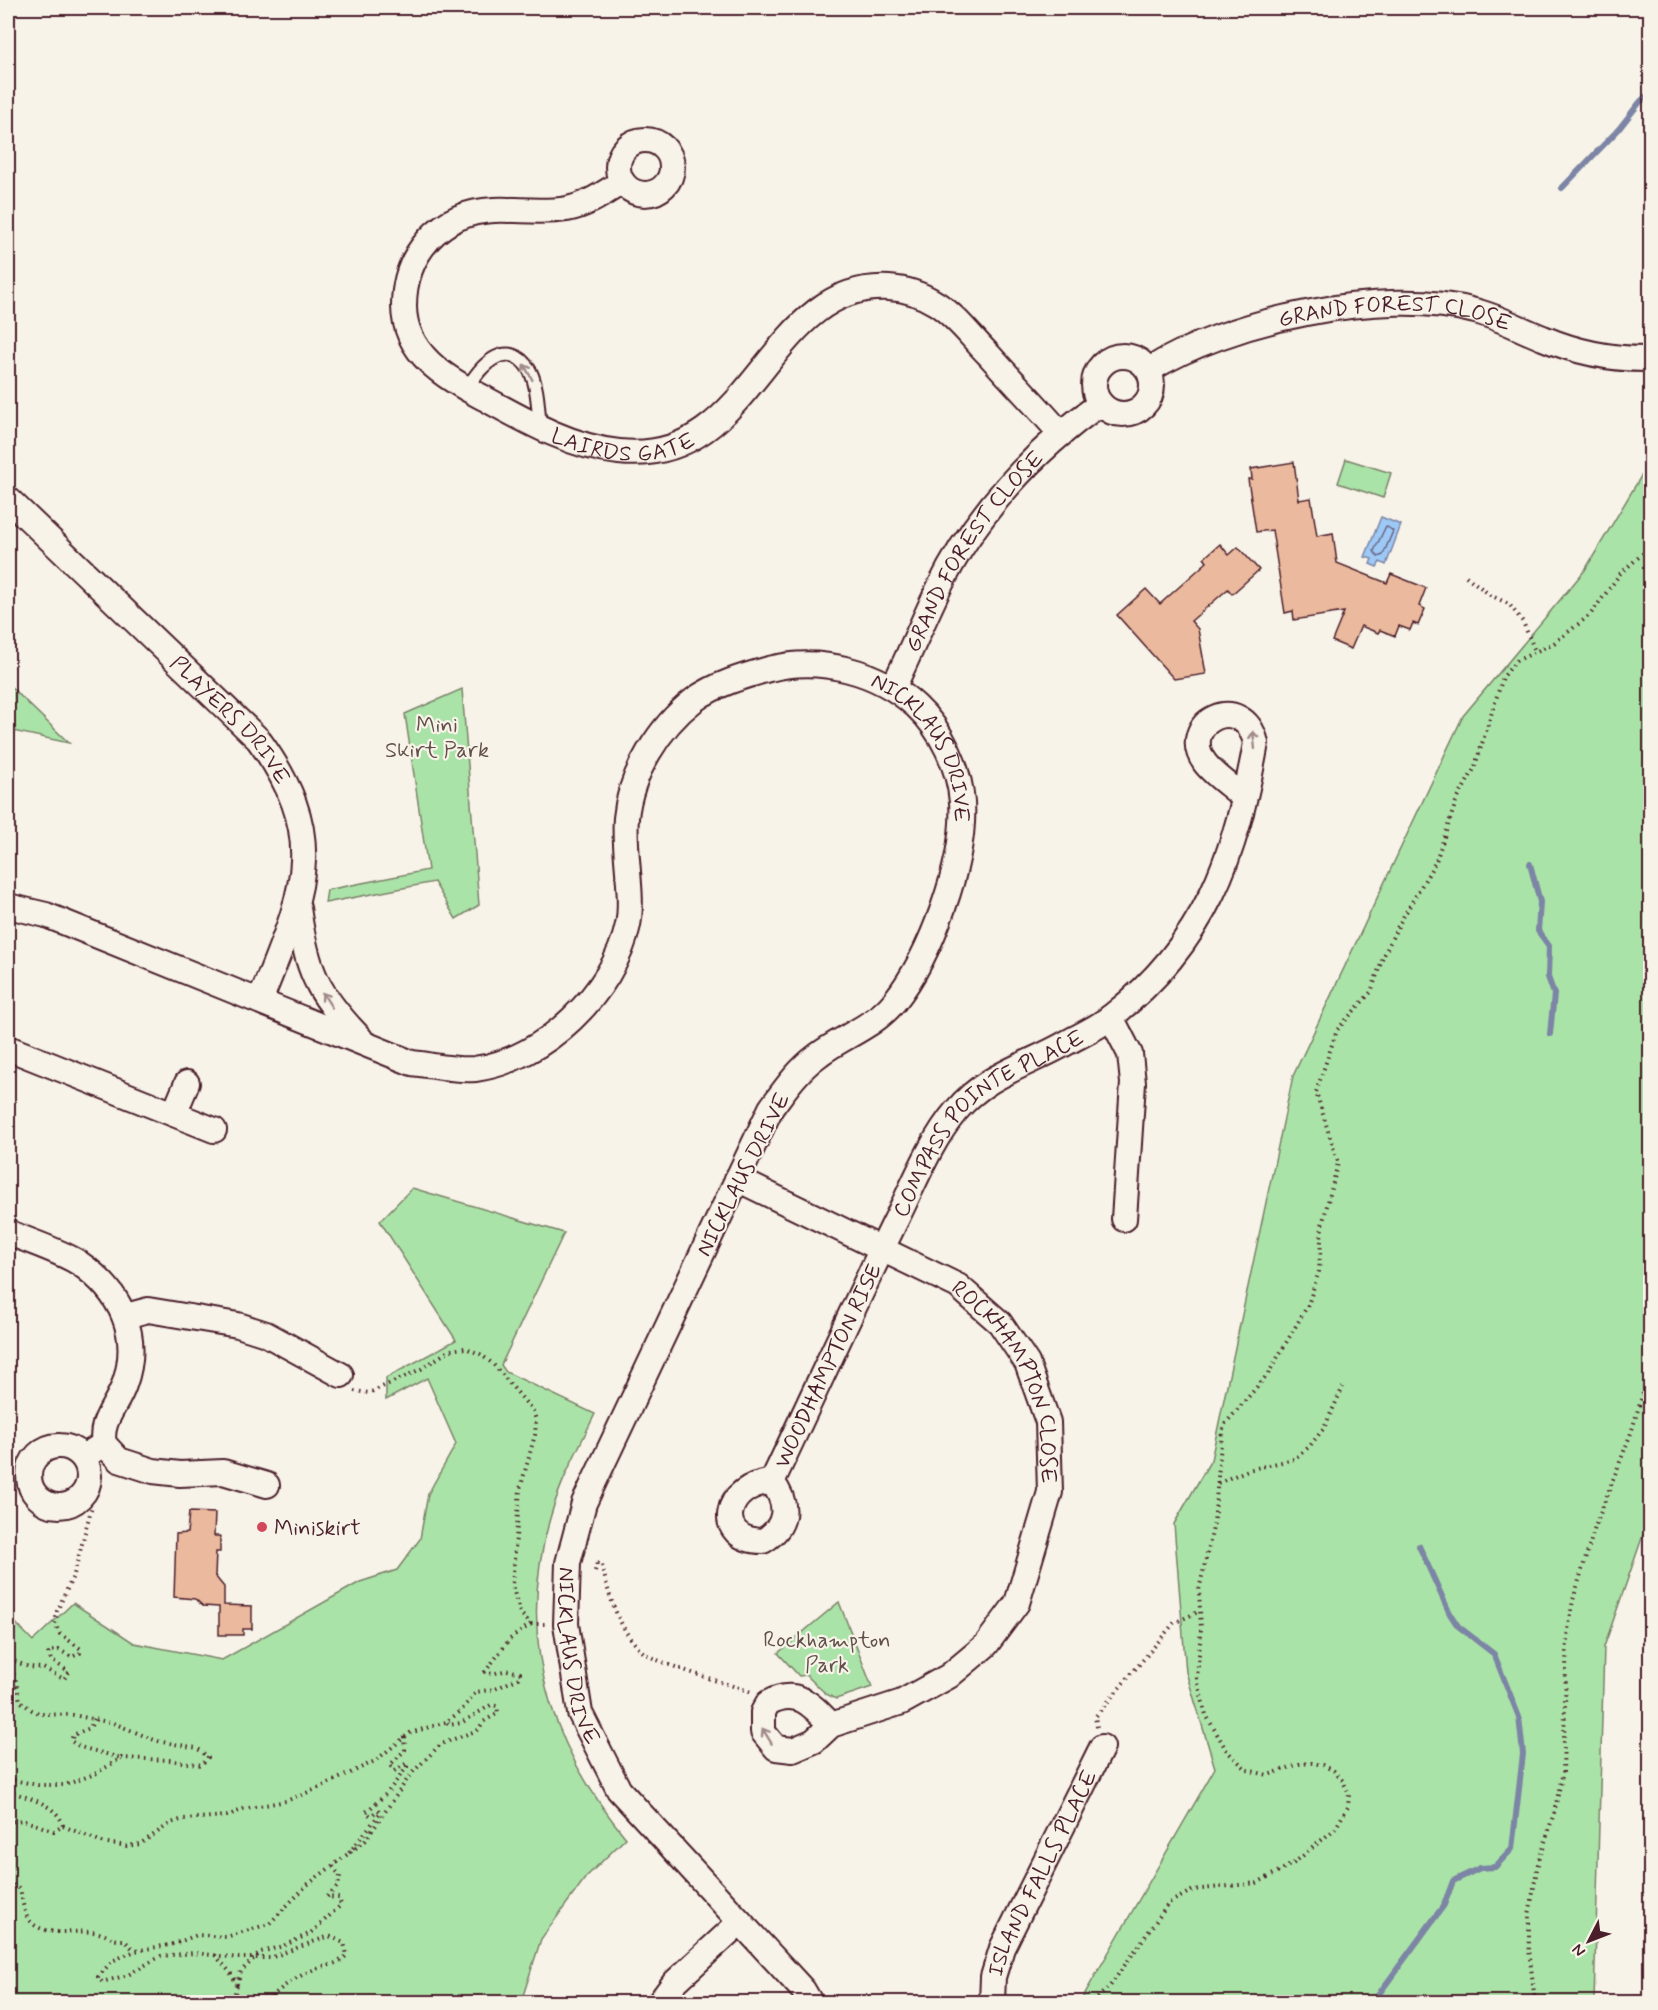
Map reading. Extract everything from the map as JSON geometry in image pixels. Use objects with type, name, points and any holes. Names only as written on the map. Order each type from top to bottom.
[{"type":"street","name":"LAIRDS GATE","points":[[622,182],[592,201],[567,209],[492,210],[469,213],[445,225],[421,247],[408,274],[404,291],[404,311],[409,332],[419,351],[436,370],[540,428],[597,448],[617,452],[646,452],[675,446],[712,426],[728,411],[806,319],[822,305],[839,296],[875,288],[916,294],[952,315],[1061,434]]},
{"type":"street","name":"GRAND FOREST CLOSE","points":[[1149,370],[1164,360],[1240,329],[1329,309],[1385,304],[1431,303],[1462,308],[1493,316],[1542,338],[1588,353],[1612,359],[1645,358]]},
{"type":"street","points":[[1121,356],[1137,359],[1149,370],[1153,384],[1150,398],[1141,410],[1127,415],[1112,413],[1100,404],[1094,390],[1096,374],[1106,361],[1121,356]]},
{"type":"street","name":"GRAND FOREST CLOSE","points":[[893,688],[939,587],[975,526],[1023,471],[1061,434],[1100,404]]},
{"type":"street","name":"PLAYERS DRIVE","points":[[8,499],[258,739],[278,766],[293,798],[302,834],[304,868],[297,906],[260,1001]]},
{"type":"street","name":"NICKLAUS DRIVE","points":[[8,906],[46,915],[412,1063],[475,1069],[529,1052],[573,1019],[614,969],[629,923],[626,817],[638,771],[661,734],[694,700],[738,677],[786,664],[828,665],[862,673],[893,688],[918,708],[941,738],[955,767],[962,802],[959,844],[940,916],[919,967],[892,1005],[861,1029],[817,1056],[790,1081],[771,1108],[584,1503],[568,1563],[566,1624],[580,1713],[619,1790],[803,1989],[810,2002]]},
{"type":"street","name":"COMPASS POINTE PLACE","points":[[883,1248],[939,1134],[968,1098],[992,1078],[1062,1046],[1111,1017],[1155,976],[1185,941],[1209,903],[1227,863],[1243,797]]},
{"type":"street","name":"NICKLAUS DRIVE","points":[[297,906],[304,948],[316,982],[327,1002],[365,1043]]},
{"type":"street","name":"COMPASS POINTE PLACE","points":[[1111,1017],[1130,1054],[1133,1083],[1124,1219]]},
{"type":"street","points":[[8,1048],[214,1130]]},
{"type":"street","points":[[174,1114],[187,1083]]},
{"type":"street","name":"ROCKHAMPTON CLOSE","points":[[736,1179],[958,1286],[1000,1323],[1027,1363],[1048,1422],[1050,1492],[1017,1603],[986,1645],[949,1676],[902,1702],[831,1725]]},
{"type":"street","points":[[8,1232],[77,1262],[104,1286],[126,1316],[130,1330],[128,1368],[124,1385],[103,1426],[105,1444],[119,1460],[153,1471],[180,1474],[223,1472],[267,1485]]},
{"type":"street","name":"WOODHAMPTON RISE","points":[[772,1482],[883,1248]]},
{"type":"street","points":[[126,1316],[148,1310],[238,1325],[266,1334],[343,1381]]},
{"type":"street","points":[[83,1457],[105,1444]]},
{"type":"street","points":[[52,1446],[74,1450],[83,1457],[90,1477],[81,1497],[72,1504],[61,1506],[40,1500],[29,1480],[29,1469],[34,1459],[42,1451],[52,1446]]},
{"type":"street","name":"ISLAND FALLS PLACE","points":[[992,2002],[993,1977],[1002,1948],[1101,1747]]},
{"type":"street","points":[[660,2002],[675,1982],[740,1922]]},
{"type":"lane","points":[[467,389],[476,371],[489,360],[505,355],[516,359],[531,373],[540,428]]},
{"type":"path","points":[[1093,2002],[1110,1986],[1169,1903],[1193,1890],[1257,1883],[1294,1863],[1335,1829],[1348,1807],[1349,1794],[1343,1781],[1334,1771],[1323,1765],[1305,1763],[1268,1775],[1257,1774],[1236,1762],[1206,1715],[1197,1680],[1199,1590],[1214,1523],[1222,1432],[1225,1424],[1274,1366],[1308,1305],[1318,1271],[1322,1225],[1338,1162],[1316,1092],[1337,1030],[1371,992],[1383,957],[1399,924],[1421,891],[1436,861],[1456,802],[1474,769],[1503,677],[1516,662],[1554,643],[1590,615],[1620,574],[1650,547]]},
{"type":"path","points":[[1466,576],[1490,595],[1509,604],[1523,622],[1535,651]]},
{"type":"path","points":[[343,1381],[369,1392],[421,1369],[450,1350],[465,1348],[480,1354],[493,1364],[532,1411],[536,1420],[535,1435],[520,1489],[513,1585],[520,1613],[531,1624]]},
{"type":"path","points":[[1535,2002],[1529,1949],[1529,1915],[1538,1864],[1554,1814],[1563,1772],[1567,1636],[1572,1609],[1595,1527],[1630,1433],[1650,1369]]},
{"type":"path","points":[[1218,1483],[1248,1470],[1294,1458],[1309,1447],[1323,1428],[1343,1387]]},
{"type":"path","points":[[81,1497],[92,1506],[74,1574],[57,1611],[55,1624],[60,1634],[81,1649],[80,1653],[72,1657],[59,1650],[48,1652],[51,1660],[69,1672],[64,1679],[43,1668],[19,1664],[14,1659],[8,1662],[25,1706],[41,1714],[94,1719],[134,1729],[157,1742],[197,1748],[208,1757],[202,1765],[169,1760],[122,1758],[80,1747],[71,1741],[73,1735],[90,1728],[94,1719]]},
{"type":"path","points":[[595,1571],[597,1563],[602,1565],[623,1625],[645,1653],[759,1694]]},
{"type":"path","points":[[1101,1747],[1095,1717],[1174,1623],[1200,1611]]},
{"type":"path","points":[[63,1826],[102,1842],[127,1846],[140,1844],[171,1823],[227,1816],[244,1809],[286,1801],[321,1787],[386,1754],[404,1736],[446,1722],[461,1711],[476,1692],[495,1689],[519,1678],[520,1673],[516,1671],[485,1672],[510,1639],[531,1624],[556,1624]]},
{"type":"path","points":[[268,2002],[272,1996],[303,1974],[341,1961],[347,1955],[347,1949],[339,1939],[329,1936],[277,1956],[256,1958],[194,1953],[161,1956],[118,1979],[102,1982],[99,1979],[103,1970],[112,1961],[135,1951],[174,1944],[197,1935],[226,1937],[269,1923],[332,1865],[365,1841],[411,1774],[441,1744],[478,1730],[500,1710],[497,1706],[491,1705],[461,1723],[449,1725],[446,1722]]},
{"type":"path","points":[[347,1855],[381,1812],[378,1810],[371,1816],[366,1812],[387,1792],[407,1767],[407,1763],[394,1771],[390,1765],[405,1750],[404,1736]]},
{"type":"path","points":[[8,1779],[38,1785],[65,1785],[95,1774],[122,1758]]},
{"type":"path","points":[[8,1791],[54,1810],[61,1817],[63,1826]]},
{"type":"path","points":[[8,1822],[22,1820],[54,1831],[63,1826]]},
{"type":"path","points":[[235,1993],[241,1971],[261,1952],[283,1946],[311,1933],[338,1910],[342,1900],[327,1897],[339,1886],[340,1876],[332,1865]]},
{"type":"path","points":[[8,1881],[20,1890],[26,1914],[33,1924],[57,1933],[72,1930],[102,1934],[110,1940],[124,1940],[135,1951]]},
{"type":"path","points":[[214,1955],[230,1972],[237,1984]]},
{"type":"green space","points":[[1346,459],[1391,473],[1383,498],[1338,483]]},
{"type":"green space","points":[[1650,461],[1650,1515],[1604,1647],[1594,2002],[1080,2002],[1215,1768],[1186,1672],[1174,1524],[1211,1460],[1293,1076],[1463,716],[1585,570]]},
{"type":"green space","points":[[8,684],[69,743],[8,730]]},
{"type":"green space","name":"Mini Skirt Park","points":[[462,689],[479,905],[456,919],[434,882],[325,903],[327,890],[428,870],[405,714]]},
{"type":"green space","points":[[412,1188],[564,1233],[501,1365],[506,1372],[595,1414],[565,1476],[551,1515],[541,1560],[536,1603],[538,1645],[545,1686],[558,1726],[576,1764],[599,1802],[626,1838],[586,1877],[541,1939],[521,2002],[8,2002],[8,1615],[33,1641],[73,1603],[134,1643],[222,1660],[360,1582],[397,1570],[420,1539],[428,1494],[456,1444],[427,1378],[386,1400],[386,1378],[456,1340],[380,1221]]},
{"type":"green space","name":"Rockhampton Park","points":[[839,1602],[872,1687],[836,1699],[826,1694],[806,1675],[799,1676],[778,1653]]},
{"type":"water","points":[[1381,517],[1401,525],[1386,565],[1380,562],[1377,567],[1370,564],[1372,559],[1365,557]]},
{"type":"building","points":[[1294,462],[1299,500],[1311,498],[1317,536],[1333,533],[1337,563],[1387,583],[1391,574],[1426,588],[1419,606],[1425,609],[1418,625],[1413,623],[1410,630],[1399,626],[1395,636],[1380,630],[1378,633],[1361,626],[1351,649],[1332,641],[1344,612],[1294,620],[1293,611],[1285,613],[1272,530],[1256,532],[1248,479],[1252,479],[1251,469]]},
{"type":"building","points":[[1220,544],[1229,555],[1238,547],[1259,570],[1232,594],[1228,589],[1191,621],[1198,629],[1206,674],[1174,679],[1117,615],[1146,589],[1160,604],[1207,562],[1204,558]]},
{"type":"building","points":[[189,1512],[215,1513],[214,1536],[220,1536],[220,1552],[216,1552],[215,1576],[224,1587],[224,1605],[252,1606],[252,1629],[243,1629],[243,1635],[219,1635],[219,1607],[203,1606],[195,1599],[174,1597],[176,1534],[187,1533]]},
{"type":"waterway","points":[[1562,188],[1650,93]]},
{"type":"waterway","points":[[1530,864],[1540,902],[1538,931],[1549,946],[1548,977],[1554,994],[1550,1034]]},
{"type":"waterway","points":[[1373,2002],[1444,1905],[1453,1881],[1480,1868],[1495,1867],[1512,1849],[1523,1754],[1519,1717],[1494,1654],[1458,1626],[1450,1614],[1419,1546]]},
{"type":"place","name":"Miniskirt","points":[[262,1527]]}]
